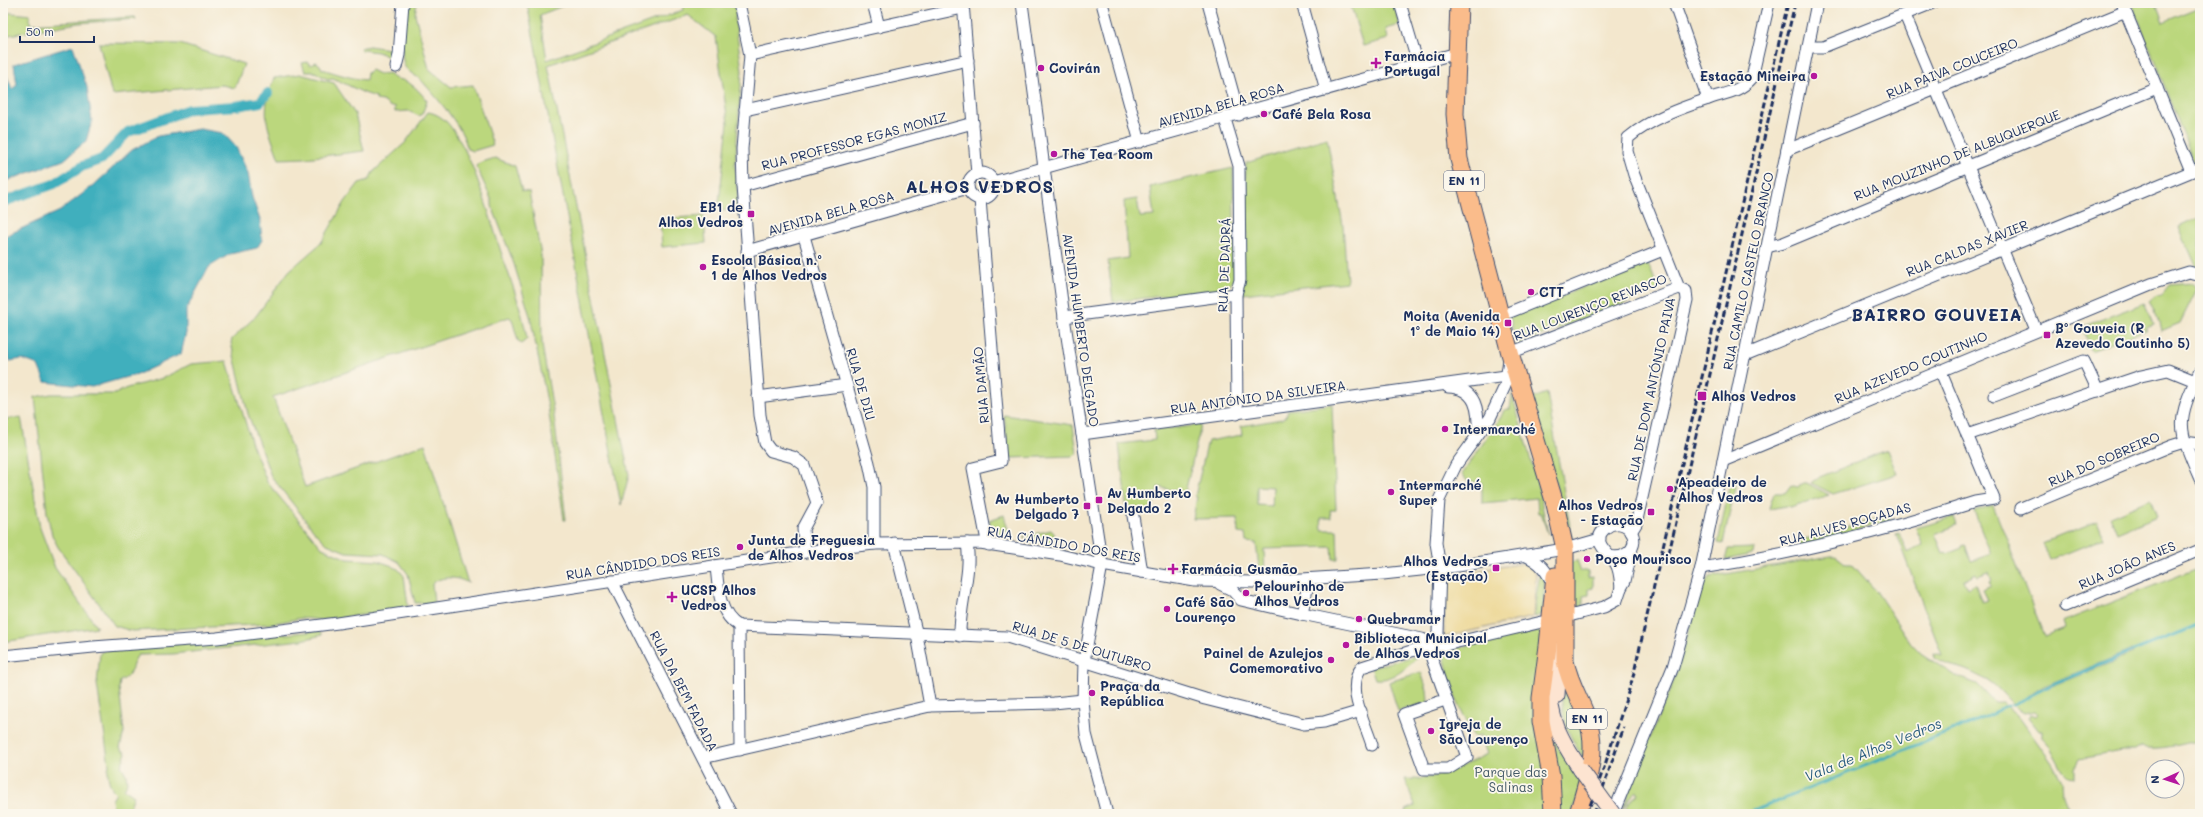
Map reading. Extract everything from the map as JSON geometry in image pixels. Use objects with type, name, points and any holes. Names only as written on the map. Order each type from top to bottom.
[{"type":"main road","name":"EN 11","points":[[1459,3],[1455,114],[1458,158],[1510,353],[1543,468],[1560,550],[1569,620],[1565,661],[1568,677],[1587,718],[1593,740],[1592,762],[1578,814]]},
{"type":"main road","name":"EN 11","points":[[1553,814],[1551,776],[1541,721],[1542,681],[1560,550]]},
{"type":"main road","points":[[1569,620],[1560,656],[1557,699],[1561,724],[1570,754]]},
{"type":"main road","points":[[1548,646],[1550,706],[1553,722],[1570,754],[1613,814]]},
{"type":"street","points":[[396,67],[399,54],[403,3]]},
{"type":"street","points":[[739,3],[750,55],[742,149],[747,251],[758,397],[765,443],[771,451],[799,460],[804,466],[817,503],[803,530],[805,552]]},
{"type":"street","points":[[873,3],[880,27]]},
{"type":"street","name":"AVENIDA HUMBERTO DELGADO","points":[[1022,3],[1064,317],[1102,565],[1084,661],[1083,700],[1086,734],[1107,814]]},
{"type":"street","points":[[1102,3],[1140,142]]},
{"type":"street","points":[[1208,3],[1239,114]]},
{"type":"street","points":[[1302,3],[1326,90]]},
{"type":"street","points":[[1400,3],[1418,64]]},
{"type":"street","points":[[1674,3],[1708,99]]},
{"type":"street","name":"RUA DE DOM ANTÓNIO PAIVA","points":[[1631,532],[1636,524],[1687,300],[1686,291],[1679,288],[1634,175],[1627,151],[1628,138],[1642,126],[1708,99],[1745,86],[1752,78],[1769,3]]},
{"type":"street","name":"RUA CAMILO CASTELO BRANCO","points":[[1613,814],[1673,667],[1701,568],[1817,3]]},
{"type":"street","points":[[1808,47],[1823,47],[1933,3]]},
{"type":"street","points":[[750,55],[880,27],[963,5],[977,174]]},
{"type":"street","points":[[2124,7],[2158,88],[2196,170]]},
{"type":"street","name":"RUA PAIVA COUCEIRO","points":[[1787,150],[1936,90],[2124,7]]},
{"type":"street","points":[[1904,15],[2036,330]]},
{"type":"street","name":"AVENIDA BELA ROSA","points":[[993,182],[1225,119],[1457,53]]},
{"type":"street","points":[[745,110],[968,60]]},
{"type":"street","name":"RUA MOUZINHO DE ALBUQUERQUE","points":[[1767,247],[1783,243],[2158,88]]},
{"type":"street","name":"RUA DE DADRÁ","points":[[1225,119],[1239,166],[1240,280],[1236,294],[1236,414]]},
{"type":"street","name":"RUA PROFESSOR EGAS MONIZ","points":[[743,186],[973,123]]},
{"type":"street","name":"RUA CALDAS XAVIER","points":[[1745,355],[2196,170]]},
{"type":"street","points":[[977,174],[986,174],[993,182],[994,188],[990,196],[980,199],[970,194],[968,188],[971,178],[977,174]]},
{"type":"street","name":"AVENIDA BELA ROSA","points":[[747,251],[804,236],[968,188]]},
{"type":"street","name":"RUA DAMÃO","points":[[980,199],[1001,461],[973,468],[989,545]]},
{"type":"street","name":"RUA DE DIU","points":[[804,236],[870,463],[874,488],[874,544]]},
{"type":"street","points":[[1500,316],[1663,250]]},
{"type":"street","name":"RUA AZEVEDO COUTINHO","points":[[1723,461],[2036,330],[2151,284],[2189,272],[2200,275]]},
{"type":"street","name":"RUA LOURENÇO REVASCO","points":[[1510,353],[1679,288]]},
{"type":"street","points":[[1064,317],[1236,294]]},
{"type":"street","points":[[1445,700],[1404,714],[1424,769],[1448,769],[1467,757],[1445,700],[1432,659],[1433,644],[1438,633],[1440,567],[1436,543],[1439,500],[1456,466],[1490,418],[1505,386],[1510,353]]},
{"type":"street","points":[[1994,396],[2084,361],[2098,391]]},
{"type":"street","points":[[1940,370],[1967,435],[2141,376],[2168,370],[2199,378],[2189,393],[2181,423],[2184,442],[2200,479]]},
{"type":"street","name":"RUA ANTÓNIO DA SILVEIRA","points":[[1082,434],[1506,376]]},
{"type":"street","points":[[758,397],[847,385]]},
{"type":"street","name":"RUA ANTÓNIO DA SILVEIRA","points":[[1437,386],[1452,387],[1464,391],[1474,399],[1478,420],[1478,434]]},
{"type":"street","name":"RUA ALVES ROÇADAS","points":[[1701,568],[1761,559],[1833,544],[1975,502],[1994,499],[1967,435]]},
{"type":"street","name":"RUA DO SOBREIRO","points":[[2021,508],[2171,446],[2184,442],[2200,444]]},
{"type":"street","points":[[1134,516],[1142,572]]},
{"type":"street","points":[[1569,620],[1604,607],[1617,600],[1625,581],[1633,543],[1631,532],[1623,525],[1612,524],[1603,530],[1600,539],[1600,546],[1616,564],[1621,588]]},
{"type":"street","name":"RUA CÂNDIDO DOS REIS","points":[[3,656],[93,647],[217,638],[376,618],[805,552],[874,544],[967,543],[989,545],[1060,555],[1102,565],[1195,581],[1254,582],[1383,574],[1440,567],[1560,550],[1600,539]]},
{"type":"street","points":[[894,543],[917,635],[930,706]]},
{"type":"street","points":[[960,636],[961,608],[969,566],[967,543]]},
{"type":"street","points":[[1607,555],[1618,558],[1628,553],[1632,548]]},
{"type":"street","name":"RUA JOÃO ANES","points":[[2065,606],[2200,550]]},
{"type":"street","points":[[1524,556],[1536,560],[1544,568],[1555,589]]},
{"type":"street","points":[[716,566],[725,612],[739,626],[740,750]]},
{"type":"street","points":[[1302,614],[1309,579]]},
{"type":"street","name":"RUA DA BEM FADADA","points":[[612,581],[731,814]]},
{"type":"street","points":[[1216,582],[1232,590],[1241,600],[1422,639],[1433,644],[1445,645],[1542,622]]},
{"type":"street","name":"RUA DE 5 DE OUTUBRO","points":[[739,626],[917,635],[1007,637],[1205,699],[1304,724],[1324,722],[1361,711]]},
{"type":"street","points":[[1372,745],[1354,684],[1357,673],[1368,663],[1433,644]]},
{"type":"street","points":[[703,758],[930,706],[1054,703],[1083,700]]},
{"type":"green space","points":[[406,3],[417,3],[415,14],[429,69],[451,87],[473,85],[493,145],[473,151],[467,149],[465,141],[456,123],[422,81],[405,67],[402,51]]},
{"type":"green space","points":[[527,3],[570,3],[540,15],[547,60],[683,10],[685,3],[733,3],[736,13],[735,19],[742,71],[735,166],[739,209],[718,211],[728,123],[716,37],[688,15],[548,65],[629,475],[621,505]]},
{"type":"green space","points":[[1361,3],[1394,3],[1400,25],[1386,29],[1388,39],[1363,46],[1351,6]]},
{"type":"green space","points":[[2132,3],[2156,3],[2163,22],[2200,7],[2200,159],[2194,162]]},
{"type":"green space","points":[[3,12],[30,15],[30,24],[135,17],[136,19],[78,23],[3,36]]},
{"type":"green space","points":[[396,40],[396,55],[391,58],[378,52],[361,50],[360,48],[369,46],[389,49],[392,42]]},
{"type":"green space","points":[[99,43],[180,44],[244,64],[235,88],[222,85],[112,95]]},
{"type":"green space","points":[[307,62],[311,65],[316,62],[322,69],[344,76],[366,80],[367,73],[371,70],[379,74],[390,73],[395,78],[411,84],[425,98],[427,101],[422,114],[419,116],[408,111],[395,112],[395,106],[391,107],[383,101],[376,100],[376,97],[333,78],[327,79],[315,72],[305,72],[302,63]]},
{"type":"green space","points":[[300,74],[334,83],[355,114],[364,151],[305,158],[279,159],[268,128],[266,110],[267,101],[274,78]]},
{"type":"green space","points":[[428,112],[446,121],[458,138],[473,168],[480,185],[522,316],[527,339],[521,344],[518,341],[512,319],[509,317],[273,397],[305,487],[425,444],[468,583],[455,578],[440,579],[432,584],[434,603],[415,603],[408,574],[399,562],[383,554],[346,552],[327,544],[315,532],[271,476],[248,414],[231,343],[232,339],[256,316],[289,271],[321,243],[345,202],[359,183],[369,180],[373,172],[405,143]]},
{"type":"green space","points":[[1327,138],[1343,225],[1347,282],[1243,294],[1242,238],[1248,236],[1246,229],[1243,227],[1246,163]]},
{"type":"green space","points":[[495,158],[515,166],[522,191],[529,192],[541,255],[542,345],[554,416],[566,520],[564,520],[548,406],[530,316],[514,264],[492,206],[492,201],[476,166],[479,163]]},
{"type":"green space","points":[[1233,168],[1235,279],[1227,288],[1113,302],[1108,261],[1128,258],[1124,201],[1137,199],[1140,217],[1154,216],[1150,187]]},
{"type":"green space","points":[[704,216],[706,243],[662,247],[660,219]]},
{"type":"green space","points":[[2200,217],[2200,268],[2197,268],[2179,227]]},
{"type":"green space","points":[[1647,261],[1659,290],[1516,345],[1510,317]]},
{"type":"green space","points":[[2192,283],[2197,289],[2180,323],[2161,331],[2159,322],[2149,301],[2156,295],[2162,294],[2169,285]]},
{"type":"green space","points":[[2144,303],[2153,324],[2145,327],[2146,330],[2091,351],[2082,327]]},
{"type":"green space","points":[[227,361],[252,444],[267,482],[322,548],[347,559],[378,561],[398,569],[404,576],[408,606],[371,614],[321,620],[302,618],[270,624],[132,631],[115,626],[58,547],[52,535],[47,513],[35,397],[51,394],[115,394],[127,388],[163,378],[191,364]]},
{"type":"green space","points":[[1547,393],[1573,544],[1531,399]]},
{"type":"green space","points":[[1512,394],[1538,486],[1548,534],[1541,513],[1538,513],[1537,498],[1482,503],[1482,483],[1467,481],[1462,474],[1501,417],[1504,410],[1510,409]]},
{"type":"green space","points":[[1332,404],[1336,510],[1330,510],[1331,518],[1321,518],[1322,530],[1337,530],[1338,559],[1333,559],[1332,547],[1264,549],[1265,577],[1260,577],[1256,543],[1246,542],[1245,534],[1238,533],[1237,518],[1193,519],[1197,497],[1195,496],[1208,441],[1242,435],[1241,426],[1282,419],[1286,416],[1288,410]],"holes":[[[1257,486],[1273,487],[1272,506],[1257,505]]]},
{"type":"green space","points":[[1004,415],[1073,425],[1077,453],[1074,456],[1009,458]]},
{"type":"green space","points":[[21,417],[40,528],[55,568],[97,627],[3,642],[3,420]]},
{"type":"green space","points":[[1201,425],[1185,493],[1158,487],[1152,511],[1133,516],[1127,511],[1119,444],[1155,440],[1154,430]]},
{"type":"green space","points":[[1887,450],[1897,474],[1833,494],[1811,483],[1817,478]]},
{"type":"green space","points":[[1731,477],[1737,478],[1723,544],[1718,543]]},
{"type":"green space","points":[[1807,483],[1829,495],[1790,507],[1786,506],[1769,509],[1774,493],[1785,493],[1791,485],[1797,487]]},
{"type":"green space","points":[[2150,499],[2157,516],[2117,533],[2110,516]]},
{"type":"green space","points":[[1993,505],[2044,636],[2064,628],[2062,622],[2198,568],[2200,564],[2200,740],[2163,748],[2141,747],[2135,751],[2122,751],[2080,759],[2075,768],[2075,777],[2068,776],[2063,771],[2049,745],[2042,737],[2042,731],[2039,731],[2029,718],[2031,714],[2036,716],[2038,714],[2035,711],[2024,713],[2014,706],[1992,683],[1966,670],[1946,664],[1934,658],[1933,653],[1942,655],[1896,534],[1899,533],[1907,553],[1923,546],[1916,528],[1954,517],[1957,525],[1935,534],[1943,553],[1946,552],[1947,554],[1962,548],[1961,546],[1965,545],[1971,561],[1991,554],[1974,511]],"holes":[[[1989,572],[1992,580],[1989,581],[1991,586],[1982,590],[1987,600],[1982,602],[1975,584],[1967,588],[1963,580],[1976,573],[1977,576]],[[2132,650],[2133,654],[2027,696],[2044,686]]]},
{"type":"green space","points":[[1004,515],[1009,534],[1002,535],[1003,540],[996,539],[989,520]]},
{"type":"green space","points":[[1890,515],[1891,520],[1800,546],[1799,541]]},
{"type":"green space","points":[[2097,521],[2104,538],[2050,560],[2043,543]]},
{"type":"green space","points":[[1051,530],[1054,533],[1056,548],[1049,544],[1023,537]]},
{"type":"green space","points":[[1754,548],[1753,554],[1725,560],[1728,549]]},
{"type":"green space","points":[[1836,556],[1846,564],[1852,564],[1876,591],[1911,644],[1919,652],[1955,676],[1977,684],[1995,703],[2002,703],[2019,717],[2052,763],[2062,781],[2063,795],[2067,805],[2074,814],[1624,814],[1629,802],[1638,794],[1637,791],[1629,799],[1622,811],[1644,751],[1674,680],[1704,580],[1707,581],[1709,577]]},
{"type":"green space","points":[[1577,560],[1581,571],[1588,571],[1588,578],[1593,577],[1593,588],[1589,589],[1589,595],[1583,596],[1583,608],[1574,611],[1574,587],[1569,563]]},
{"type":"green space","points":[[1540,572],[1545,575],[1543,614],[1535,617],[1534,609]]},
{"type":"green space","points":[[319,631],[322,635],[302,640],[173,654],[138,655],[128,676],[120,681],[119,688],[124,732],[120,748],[126,753],[121,766],[127,777],[127,783],[124,789],[134,796],[127,814],[114,814],[112,800],[116,793],[109,780],[109,765],[97,684],[100,653],[105,650]]},
{"type":"green space","name":"Parque das Salinas","points":[[1538,631],[1542,634],[1550,814],[1407,814],[1406,810],[1415,806],[1405,779],[1427,778],[1447,772],[1487,754],[1480,735],[1474,737],[1452,690],[1443,651]]},
{"type":"green space","points":[[1416,656],[1416,659],[1397,674],[1387,678],[1375,679],[1371,667]]},
{"type":"green space","points":[[1421,672],[1427,690],[1428,702],[1398,711],[1389,682]]},
{"type":"green space","points":[[1566,681],[1583,720],[1588,764],[1570,736],[1563,714],[1563,692]]},
{"type":"green space","points":[[1544,712],[1558,747],[1581,785],[1572,814],[1558,814]]},
{"type":"sand","points":[[1525,563],[1531,564],[1536,575],[1533,617],[1444,637],[1445,580],[1449,575]]},
{"type":"water","points":[[73,46],[87,87],[92,121],[86,141],[64,160],[3,182],[3,66],[12,89],[17,85],[14,64]]},
{"type":"water","points":[[200,129],[223,133],[236,147],[248,173],[252,197],[260,220],[262,240],[257,248],[230,254],[209,267],[186,310],[186,333],[181,354],[141,373],[92,387],[45,382],[38,365],[22,359],[10,361],[3,339],[3,237],[60,211],[94,185],[132,150],[158,136]]},
{"type":"waterway","points":[[3,202],[54,184],[83,166],[102,159],[128,132],[190,109],[236,106],[260,102],[268,93]]},
{"type":"waterway","name":"Vala de Alhos Vedros","points":[[2012,705],[2053,684],[2200,624]]},
{"type":"waterway","name":"Vala de Alhos Vedros","points":[[1746,814],[1971,723],[2008,706]]},
{"type":"railway","points":[[1587,814],[1605,765],[1633,677],[1788,3]]},
{"type":"railway","points":[[1669,553],[1795,3]]},
{"type":"railway","points":[[1594,814],[1624,727]]},
{"type":"place","name":"Farmácia Portugal","points":[[1376,63]]},
{"type":"place","name":"Covirán","points":[[1041,68]]},
{"type":"place","name":"Estação Mineira","points":[[1814,76]]},
{"type":"place","name":"Café Bela Rosa","points":[[1264,114]]},
{"type":"place","name":"The Tea Room","points":[[1054,154]]},
{"type":"place","name":"EB1 de Alhos Vedros","points":[[751,214]]},
{"type":"place","name":"Escola Básica n.º 1 de Alhos Vedros","points":[[703,267]]},
{"type":"place","name":"CTT","points":[[1531,292]]},
{"type":"place","name":"Moita (Avenida 1º de Maio 14)","points":[[1508,323]]},
{"type":"place","name":"Bº Gouveia (R Azevedo Coutinho 5)","points":[[2047,335]]},
{"type":"place","name":"Alhos Vedros","points":[[1702,396]]},
{"type":"place","name":"Intermarché","points":[[1445,429]]},
{"type":"place","name":"Apeadeiro de Alhos Vedros","points":[[1670,489]]},
{"type":"place","name":"Intermarché Super","points":[[1391,492]]},
{"type":"place","name":"Av Humberto Delgado 2","points":[[1099,500]]},
{"type":"place","name":"Av Humberto Delgado 7","points":[[1087,506]]},
{"type":"place","name":"Alhos Vedros - Estação","points":[[1651,512]]},
{"type":"place","name":"Junta de Freguesia de Alhos Vedros","points":[[740,547]]},
{"type":"place","name":"Poço Mourisco","points":[[1587,559]]},
{"type":"place","name":"Alhos Vedros (Estação)","points":[[1496,568]]},
{"type":"place","name":"Farmácia Gusmão","points":[[1173,569]]},
{"type":"place","name":"Pelourinho de Alhos Vedros","points":[[1246,593]]},
{"type":"place","name":"UCSP Alhos Vedros","points":[[672,597]]},
{"type":"place","name":"Café São Lourenço","points":[[1167,609]]},
{"type":"place","name":"Quebramar","points":[[1359,619]]},
{"type":"place","name":"Biblioteca Municipal de Alhos Vedros","points":[[1346,645]]},
{"type":"place","name":"Painel de Azulejos Comemorativo","points":[[1331,660]]},
{"type":"place","name":"Praça da República","points":[[1092,693]]},
{"type":"place","name":"Igreja de São Lourenço","points":[[1431,731]]},
{"type":"district","name":"ALHOS VEDROS","points":[[980,187]]},
{"type":"district","name":"BAIRRO GOUVEIA","points":[[1937,315]]}]
